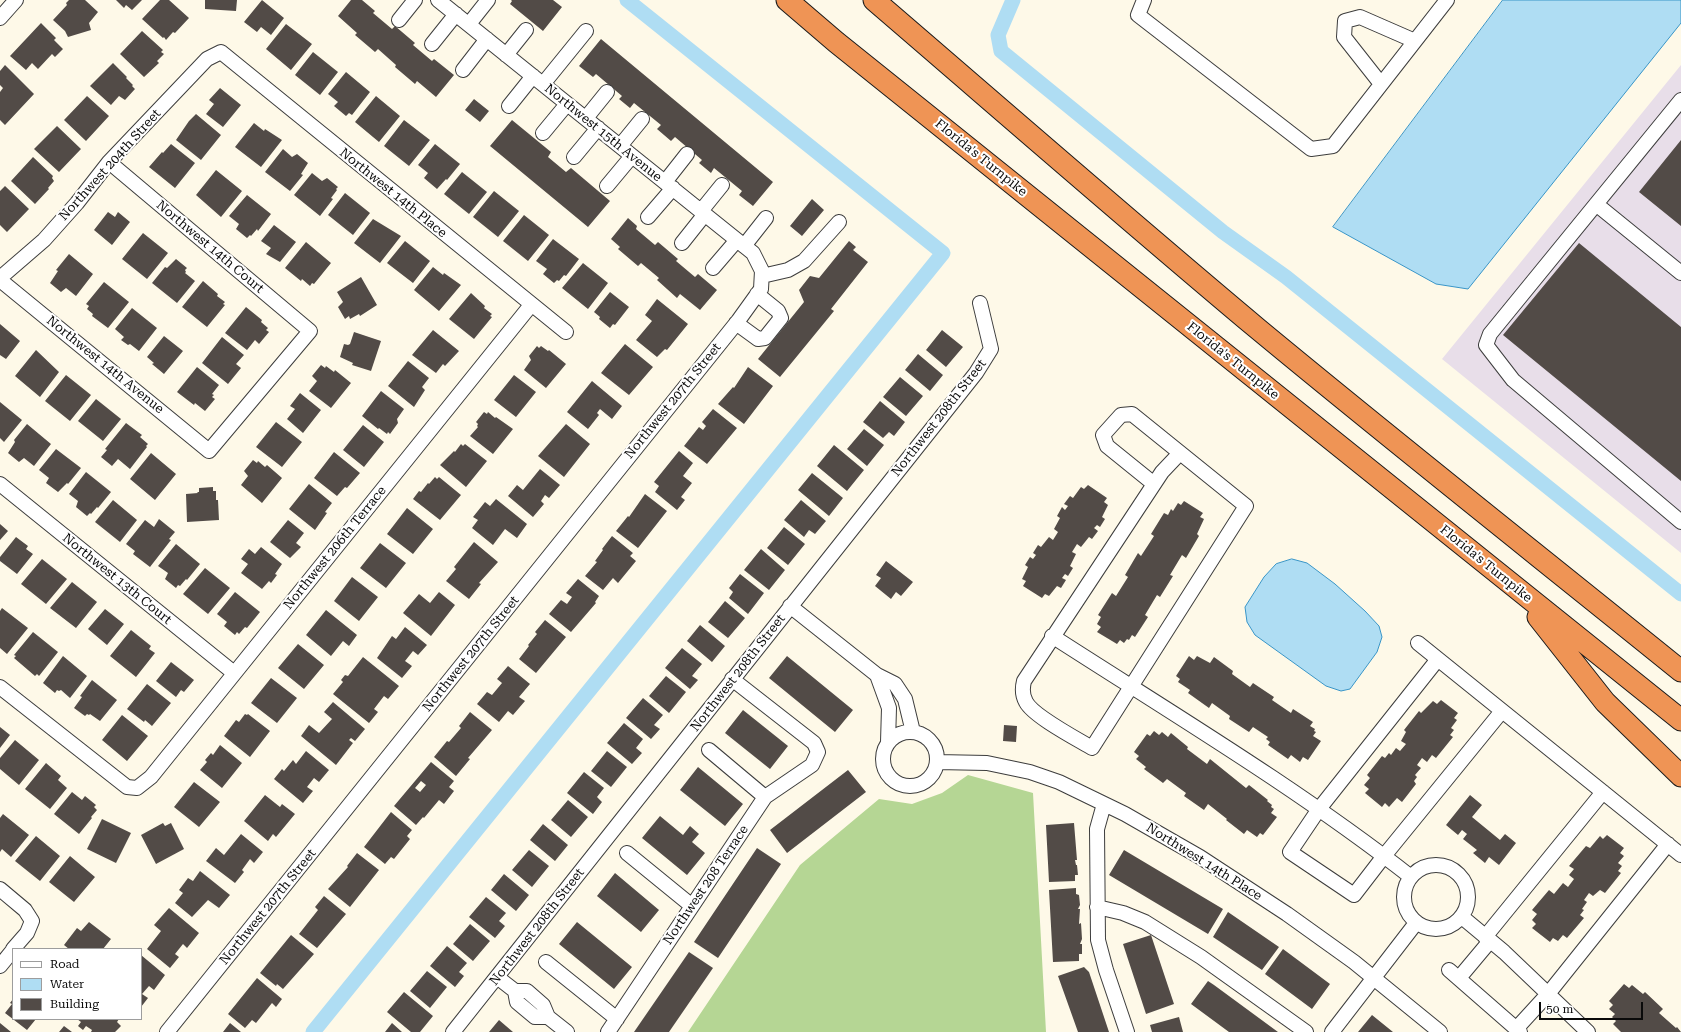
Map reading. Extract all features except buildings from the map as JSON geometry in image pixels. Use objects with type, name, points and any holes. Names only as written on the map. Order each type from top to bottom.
[{"type":"highway","points":[[778,0],[836,42]]},
{"type":"highway","name":"Florida's Turnpike","points":[[787,0],[836,42],[1517,590],[1681,720]]},
{"type":"highway","points":[[874,0],[1259,330],[1681,671]]},
{"type":"highway","points":[[1517,590],[1605,702],[1681,776]]},
{"type":"highway","points":[[1617,619],[1681,659]]},
{"type":"street","points":[[0,18],[16,0]]},
{"type":"street","points":[[399,20],[415,0]]},
{"type":"street","name":"Northwest 15th Avenue","points":[[438,0],[753,252],[762,274]]},
{"type":"street","points":[[468,24],[488,0]]},
{"type":"street","points":[[1144,0],[1138,15],[1311,149],[1333,146],[1447,0]]},
{"type":"street","points":[[432,44],[456,14]]},
{"type":"street","points":[[1381,84],[1344,37],[1345,21],[1360,17],[1415,41]]},
{"type":"street","points":[[506,55],[526,30]]},
{"type":"street","points":[[509,106],[538,80],[586,31]]},
{"type":"street","points":[[463,70],[487,40]]},
{"type":"street","name":"Northwest 204th Street","points":[[0,279],[44,240],[77,203],[109,162],[207,59],[221,52]]},
{"type":"street","name":"Northwest 14th Place","points":[[221,52],[566,332]]},
{"type":"street","points":[[586,118],[607,92]]},
{"type":"street","points":[[1681,100],[1490,334],[1486,345],[1513,380],[1681,522]]},
{"type":"street","points":[[543,133],[567,104]]},
{"type":"street","points":[[620,146],[642,119]]},
{"type":"street","points":[[574,157],[598,128]]},
{"type":"street","points":[[648,217],[687,154]]},
{"type":"street","points":[[607,186],[632,156]]},
{"type":"street","name":"Northwest 14th Court","points":[[109,162],[310,331],[209,451]]},
{"type":"street","points":[[682,243],[722,185]]},
{"type":"street","points":[[1596,204],[1681,273]]},
{"type":"street","points":[[713,268],[766,218]]},
{"type":"street","points":[[762,274],[788,270],[804,261],[839,222]]},
{"type":"street","name":"Northwest 207th Street","points":[[167,1032],[736,322],[761,289],[762,274]]},
{"type":"street","name":"Northwest 14th Avenue","points":[[0,279],[209,451]]},
{"type":"street","points":[[736,322],[758,339],[764,338],[780,318],[778,311],[757,294]]},
{"type":"street","name":"Northwest 208th Street","points":[[453,1032],[976,373],[991,349],[980,303]]},
{"type":"street","name":"Northwest 206th Terrace","points":[[0,687],[127,787],[137,788],[151,777],[531,305]]},
{"type":"street","points":[[1154,484],[1107,446],[1103,435],[1121,415],[1132,414],[1246,506],[1092,748],[1034,711],[1026,703],[1022,692],[1024,681],[1052,636],[1154,484],[1162,472],[1180,453]]},
{"type":"street","name":"Northwest 13th Court","points":[[0,484],[234,673]]},
{"type":"street","points":[[790,606],[877,676],[895,684],[905,699],[913,732]]},
{"type":"street","points":[[1052,636],[1319,809],[1411,876]]},
{"type":"street","points":[[1418,643],[1681,855]]},
{"type":"street","points":[[1438,660],[1319,809],[1290,852],[1354,895],[1502,711]]},
{"type":"street","points":[[877,676],[889,708],[888,742]]},
{"type":"street","name":"Northwest 208 Terrace","points":[[608,1032],[765,797],[812,765],[818,752],[814,743],[732,679]]},
{"type":"street","points":[[904,732],[913,732],[925,736],[934,746],[937,754],[935,771],[923,784],[914,787],[895,783],[886,773],[882,760],[884,750],[888,742],[895,736],[904,732]]},
{"type":"street","points":[[709,750],[765,797]]},
{"type":"street","name":"Northwest 14th Place","points":[[937,762],[987,763],[1030,772],[1059,782],[1125,814],[1200,857],[1287,914],[1354,962],[1440,1032]]},
{"type":"street","points":[[1603,792],[1488,939],[1454,974],[1518,1030],[1668,844]]},
{"type":"street","points":[[1104,804],[1097,830],[1098,940],[1106,970],[1127,1032]]},
{"type":"street","points":[[627,853],[692,906]]},
{"type":"street","points":[[1436,865],[1447,867],[1456,872],[1464,881],[1468,892],[1468,903],[1462,917],[1448,927],[1437,930],[1426,929],[1416,923],[1407,914],[1404,903],[1404,892],[1411,876],[1424,867],[1436,865]]},
{"type":"street","points":[[0,889],[25,910],[32,921],[27,932],[14,948]]},
{"type":"street","points":[[1097,907],[1123,913],[1145,922],[1201,957],[1306,1032]]},
{"type":"street","points":[[1462,917],[1488,939],[1588,1032]]},
{"type":"street","points":[[1332,1032],[1416,923]]},
{"type":"street","points":[[0,966],[12,950]]},
{"type":"street","points":[[546,962],[617,1019]]},
{"type":"street","points":[[497,977],[515,991],[527,991],[544,1005],[548,1017],[567,1032]]},
{"type":"shaded area","points":[[1681,65],[1681,553],[1442,359]]},
{"type":"green space","points":[[968,775],[1033,793],[1046,1032],[688,1032],[800,865],[879,799],[912,804],[942,793]]},
{"type":"water","points":[[1503,0],[1681,0],[1681,23],[1468,289],[1436,284],[1333,227]]},
{"type":"water","points":[[1292,559],[1307,563],[1335,584],[1379,626],[1382,637],[1377,652],[1350,689],[1341,691],[1326,686],[1255,635],[1247,622],[1245,607],[1264,577],[1276,564]]},
{"type":"waterway","points":[[313,1032],[943,253],[627,0]]},
{"type":"waterway","points":[[1013,0],[998,35],[1001,51],[1223,232],[1286,277],[1681,594]]}]
